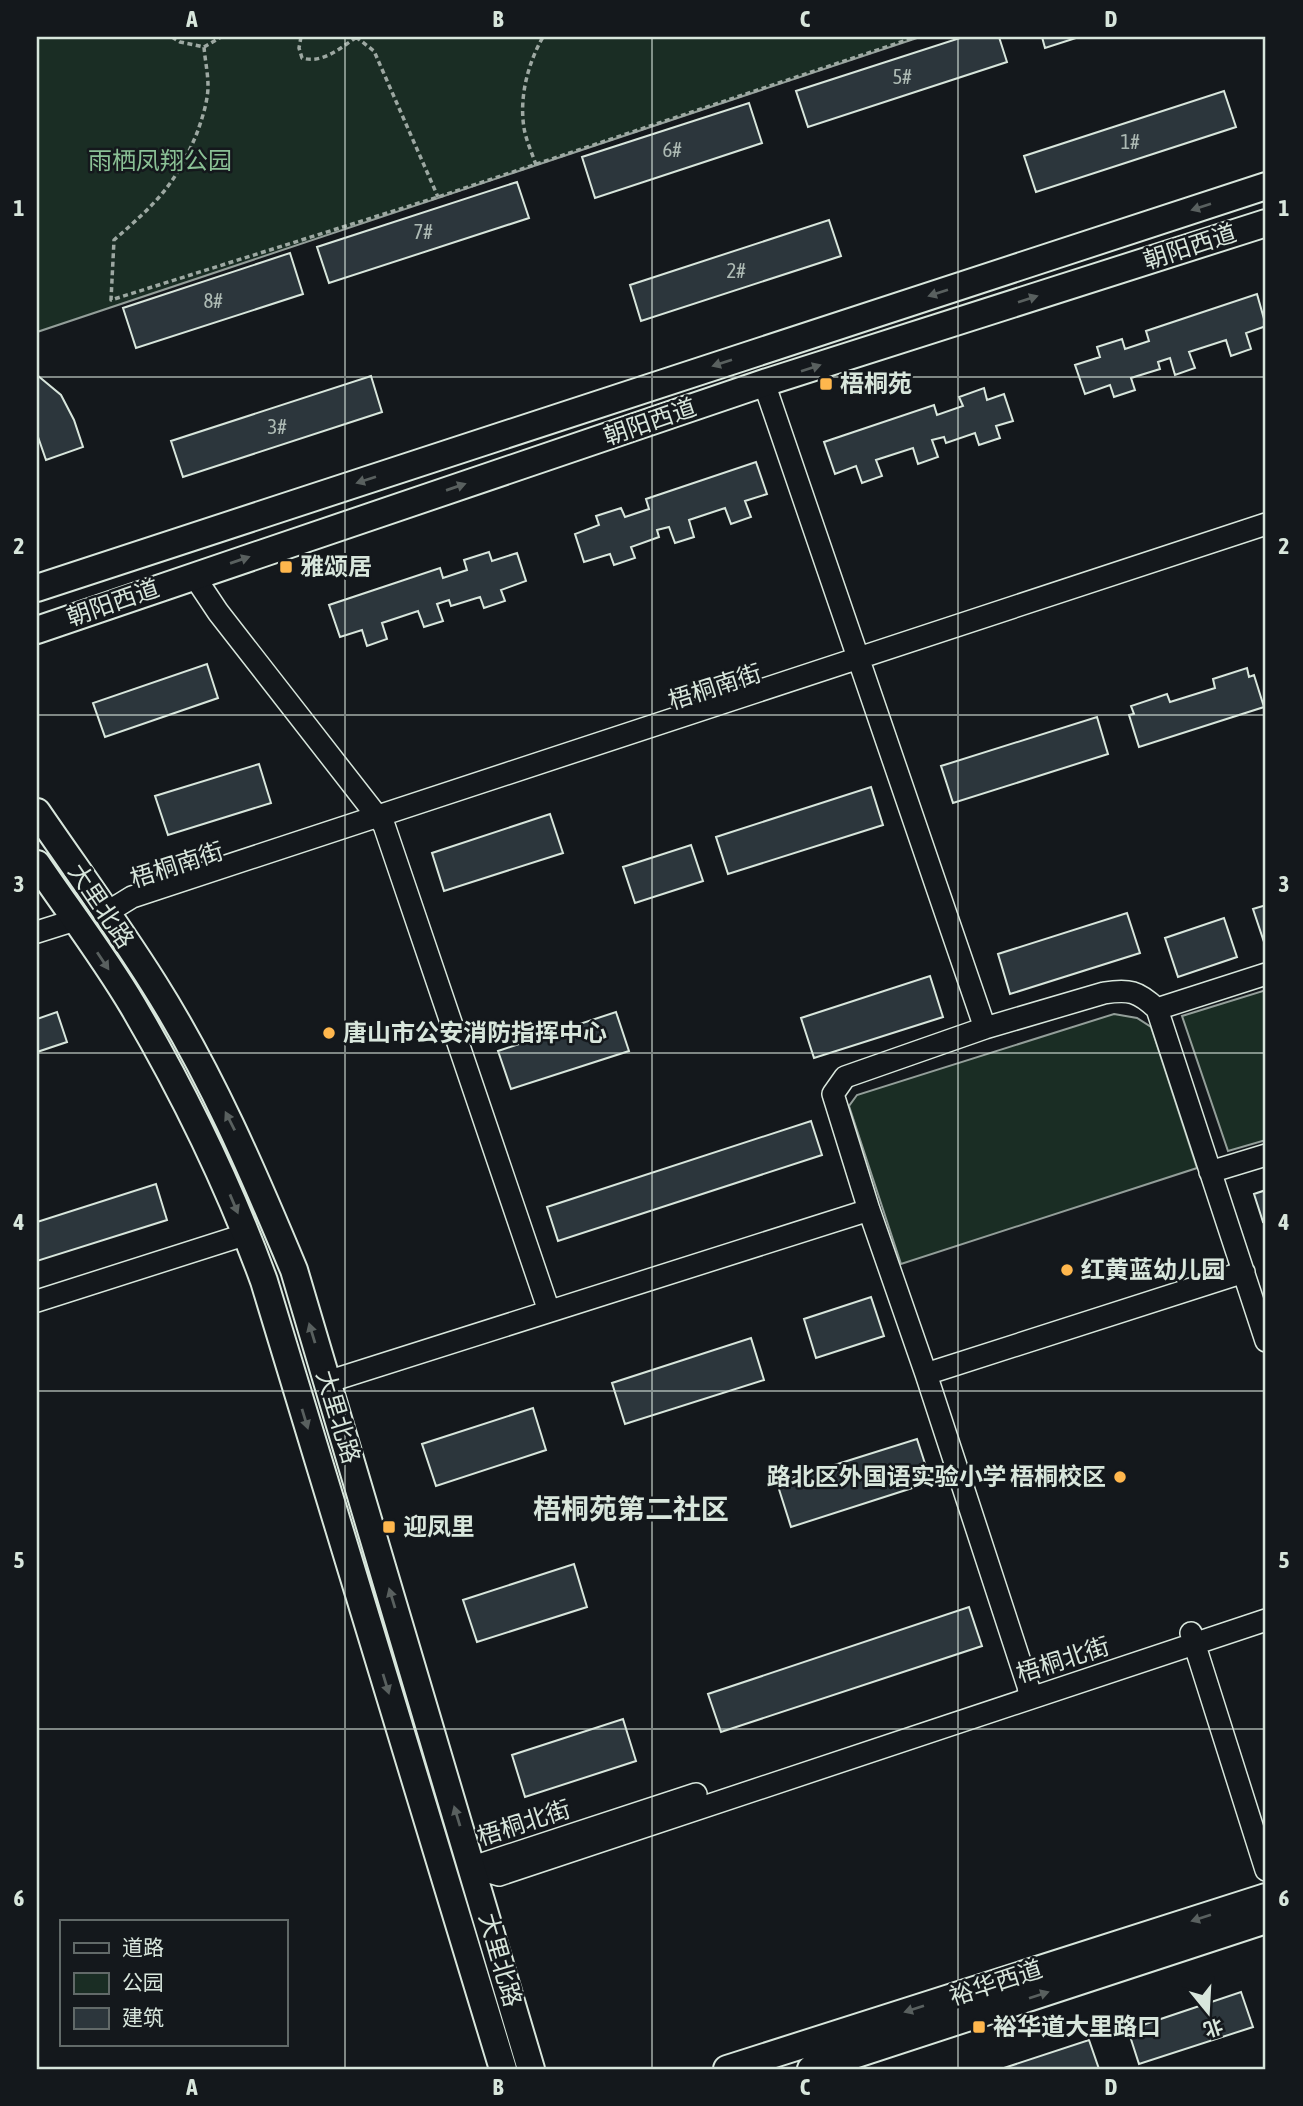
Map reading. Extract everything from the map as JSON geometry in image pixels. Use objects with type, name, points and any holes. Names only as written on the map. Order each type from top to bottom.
[{"type":"main road","name":"朝阳西道","points":[[37,588],[1266,186]]},
{"type":"main road","name":"朝阳西道","points":[[37,629],[764,383],[1266,223]]},
{"type":"main road","points":[[754,353],[764,383]]},
{"type":"main road","name":"大里北路","points":[[37,813],[155,985],[247,1156],[294,1270],[531,2069]]},
{"type":"main road","name":"大里北路","points":[[37,864],[132,1003],[220,1171],[247,1234],[264,1280],[503,2069]]},
{"type":"main road","name":"裕华西道","points":[[727,2069],[1266,1897]]},
{"type":"main road","name":"裕华西道","points":[[811,2069],[1266,1920]]},
{"type":"street","points":[[764,383],[985,1028]]},
{"type":"street","name":"梧桐南街","points":[[106,913],[138,906],[381,820],[1266,524]]},
{"type":"street","name":"梧桐南街","points":[[860,662],[1266,533]]},
{"type":"street","points":[[194,576],[218,612],[381,820],[549,1311]]},
{"type":"street","points":[[37,932],[75,920]]},
{"type":"street","points":[[1157,1009],[1266,974]]},
{"type":"street","points":[[1029,1692],[833,1094],[845,1077],[985,1028],[1104,993],[1124,990],[1143,996],[1157,1009],[1266,1340]]},
{"type":"street","points":[[1210,1172],[1266,1155]]},
{"type":"street","points":[[327,1382],[869,1210]]},
{"type":"street","points":[[37,1301],[247,1234]]},
{"type":"street","points":[[926,1374],[1244,1272]]},
{"type":"street","name":"梧桐北街","points":[[1192,1638],[1266,1606]]},
{"type":"street","name":"梧桐北街","points":[[473,1867],[1192,1638],[1266,1620]]},
{"type":"street","points":[[1192,1638],[1266,1870]]},
{"type":"path","points":[[172,37],[180,42],[204,47],[221,37]]},
{"type":"path","points":[[301,37],[299,48],[302,58],[313,61],[325,58],[357,37],[374,51],[438,197]]},
{"type":"path","points":[[536,165],[524,128],[523,89],[543,37]]},
{"type":"path","points":[[204,47],[208,87],[203,118],[188,156],[172,185],[150,209],[114,240],[111,300],[536,165],[916,37]]},
{"type":"green space","name":"雨栖凤翔公园","points":[[37,37],[920,37],[37,332]]},
{"type":"green space","points":[[1266,990],[1266,1140],[1228,1151],[1182,1016]]},
{"type":"green space","points":[[1114,1014],[1137,1018],[1151,1027],[1197,1168],[901,1264],[849,1106],[857,1095]]},
{"type":"building","points":[[963,37],[999,37],[1007,62],[808,127],[796,91]]},
{"type":"building","points":[[1042,37],[1079,37],[1045,48]]},
{"type":"building","points":[[1224,91],[1236,127],[1036,192],[1024,156]]},
{"type":"building","points":[[749,103],[762,143],[595,198],[582,157]]},
{"type":"building","points":[[517,182],[529,218],[329,283],[317,247]]},
{"type":"building","points":[[829,220],[841,256],[641,321],[630,285]]},
{"type":"building","points":[[290,253],[303,294],[136,348],[123,308]]},
{"type":"building","points":[[1257,294],[1266,326],[1246,333],[1251,349],[1231,356],[1226,340],[1189,352],[1195,368],[1175,375],[1170,358],[1158,362],[1160,369],[1131,378],[1135,390],[1114,397],[1110,385],[1085,394],[1075,365],[1100,357],[1097,347],[1122,339],[1125,349],[1149,341],[1146,331]]},
{"type":"building","points":[[37,375],[61,395],[74,420],[83,447],[46,460],[37,434]]},
{"type":"building","points":[[371,376],[382,412],[183,477],[171,441]]},
{"type":"building","points":[[984,388],[987,400],[1004,394],[1013,421],[996,426],[1000,438],[979,445],[975,433],[946,443],[944,437],[932,440],[938,457],[918,464],[913,448],[876,460],[882,476],[862,483],[856,466],[835,474],[824,442],[934,405],[937,415],[963,406],[959,397]]},
{"type":"building","points":[[756,462],[767,494],[745,501],[751,517],[731,524],[725,508],[689,520],[694,537],[675,543],[669,527],[657,530],[659,537],[631,547],[635,558],[614,565],[610,554],[584,562],[575,534],[599,525],[596,516],[621,508],[625,517],[649,509],[646,499]]},
{"type":"building","points":[[489,552],[492,561],[517,553],[526,581],[501,590],[505,601],[484,608],[480,597],[451,606],[449,600],[437,604],[443,621],[424,627],[418,611],[382,623],[387,639],[367,646],[362,630],[340,637],[329,605],[440,568],[443,578],[467,570],[464,560]]},
{"type":"building","points":[[207,664],[218,698],[105,737],[93,703]]},
{"type":"building","points":[[1247,668],[1249,677],[1254,675],[1264,707],[1139,747],[1129,715],[1134,714],[1131,706],[1167,694],[1170,702],[1215,688],[1213,679]]},
{"type":"building","points":[[1097,717],[1108,754],[953,803],[941,766]]},
{"type":"building","points":[[259,764],[271,803],[168,835],[155,796]]},
{"type":"building","points":[[871,787],[883,825],[728,874],[716,837]]},
{"type":"building","points":[[550,814],[563,853],[444,891],[432,853]]},
{"type":"building","points":[[691,845],[703,881],[635,903],[623,867]]},
{"type":"building","points":[[1266,905],[1266,945],[1265,945],[1253,909]]},
{"type":"building","points":[[1127,913],[1140,953],[1010,994],[998,954]]},
{"type":"building","points":[[1224,918],[1237,957],[1178,977],[1165,938]]},
{"type":"building","points":[[930,976],[943,1017],[814,1058],[801,1018]]},
{"type":"building","points":[[57,1012],[67,1042],[37,1052],[37,1019]]},
{"type":"building","points":[[616,1012],[629,1051],[511,1089],[498,1051]]},
{"type":"building","points":[[811,1121],[822,1155],[558,1241],[547,1207]]},
{"type":"building","points":[[156,1184],[167,1220],[37,1261],[37,1222]]},
{"type":"building","points":[[1266,1190],[1266,1221],[1263,1222],[1254,1194]]},
{"type":"building","points":[[871,1297],[884,1336],[816,1358],[804,1319]]},
{"type":"building","points":[[751,1338],[764,1380],[625,1424],[612,1383]]},
{"type":"building","points":[[533,1408],[546,1450],[436,1486],[422,1444]]},
{"type":"building","points":[[917,1439],[931,1482],[791,1527],[777,1483]]},
{"type":"building","points":[[574,1564],[587,1607],[477,1642],[463,1600]]},
{"type":"building","points":[[969,1607],[982,1646],[721,1732],[708,1694]]},
{"type":"building","points":[[623,1719],[636,1761],[525,1797],[512,1755]]},
{"type":"building","points":[[1241,1992],[1253,2027],[1139,2064],[1128,2030]]},
{"type":"building","points":[[1089,2040],[1099,2069],[1001,2069]]},
{"type":"place","name":"梧桐苑","points":[[826,384]]},
{"type":"place","name":"雅颂居","points":[[286,567]]},
{"type":"place","name":"唐山市公安消防指挥中心","points":[[329,1033]]},
{"type":"place","name":"红黄蓝幼儿园","points":[[1067,1270]]},
{"type":"place","name":"路北区外国语实验小学 梧桐校区","points":[[1120,1477]]},
{"type":"place","name":"迎凤里","points":[[389,1527]]},
{"type":"place","name":"裕华道大里路口","points":[[979,2027]]},
{"type":"district","name":"梧桐苑第二社区","points":[[631,1509]]}]
